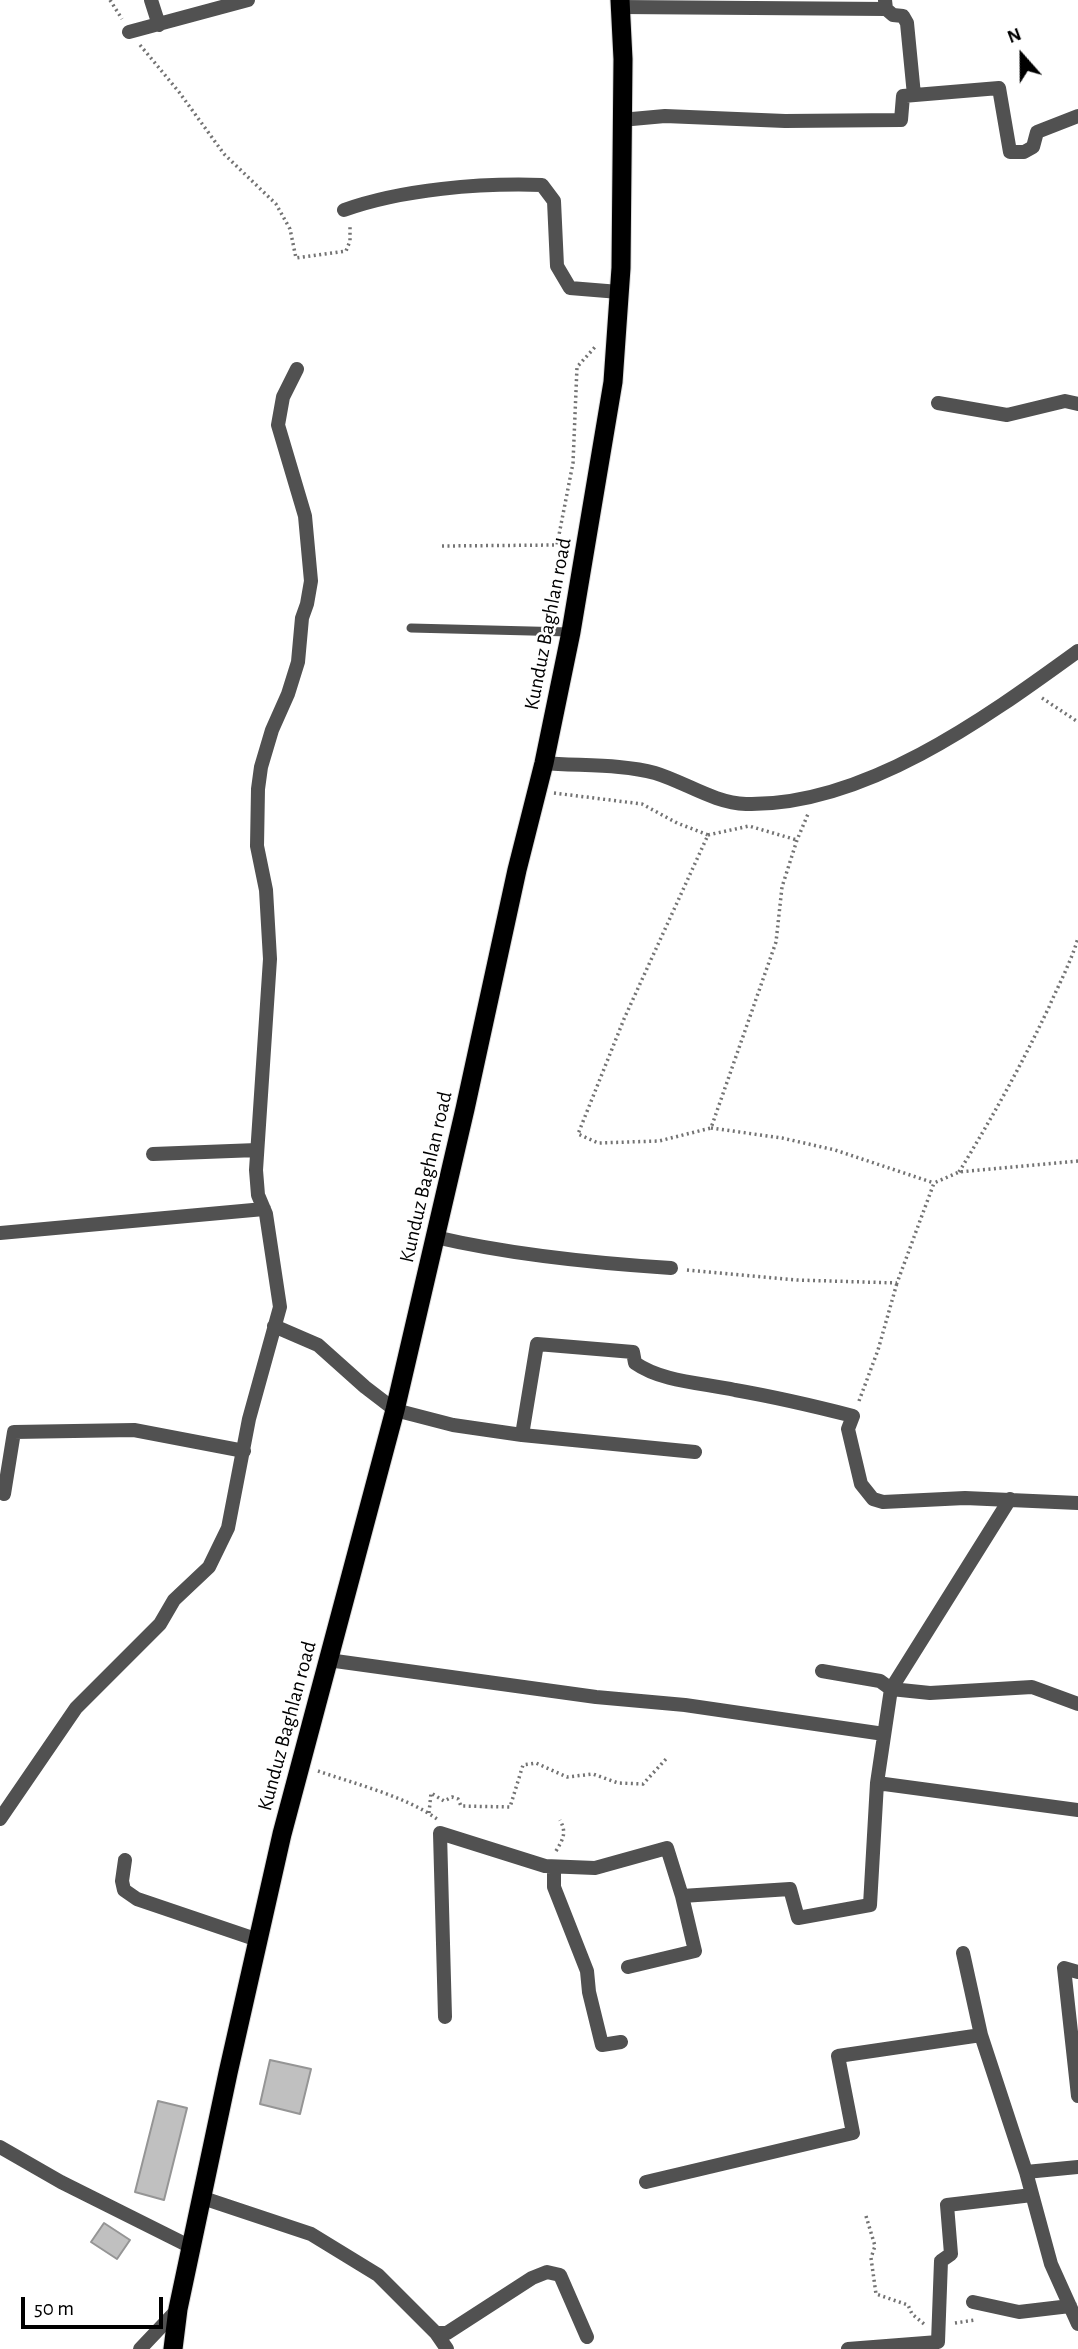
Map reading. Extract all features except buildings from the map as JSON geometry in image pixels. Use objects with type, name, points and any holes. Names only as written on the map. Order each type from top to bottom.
[{"type":"highway","name":"Kunduz Baghlan road","points":[[173,2349],[178,2309],[258,1940],[300,1765],[395,1410],[517,870],[538,790],[571,632],[613,382],[619,292],[621,4]]},
{"type":"street","points":[[151,0],[159,25]]},
{"type":"street","points":[[130,33],[248,0]]},
{"type":"street","points":[[621,4],[886,5],[892,15],[903,16],[907,23],[914,95]]},
{"type":"street","points":[[621,120],[665,116],[785,121],[901,120],[903,96],[999,88],[1010,152],[1024,152],[1032,147],[1037,132],[1078,116]]},
{"type":"street","points":[[344,210],[377,198],[501,183],[542,185],[554,201],[557,266],[570,288],[619,292]]},
{"type":"street","points":[[0,1819],[76,1708],[160,1624],[174,1600],[209,1567],[229,1528],[249,1419],[280,1307],[264,1209],[258,1195],[256,1170],[270,959],[266,890],[257,846],[258,789],[269,741],[298,662],[302,618],[311,581],[305,516],[278,425],[283,397],[297,369]]},
{"type":"street","points":[[939,403],[1007,415],[1065,401],[1078,404]]},
{"type":"street","points":[[544,763],[656,773],[695,790],[744,804],[816,796],[858,783],[976,723],[1078,651]]},
{"type":"street","points":[[153,1154],[257,1150]]},
{"type":"street","points":[[0,1233],[264,1209]]},
{"type":"street","points":[[435,1237],[470,1245],[671,1268]]},
{"type":"street","points":[[274,1326],[318,1345],[395,1410],[453,1425],[522,1435],[695,1452]]},
{"type":"street","points":[[522,1435],[537,1344],[633,1352],[635,1363],[655,1373],[853,1416],[848,1429],[861,1484],[873,1499],[883,1502],[965,1498],[1078,1503]]},
{"type":"street","points":[[4,1494],[14,1432],[134,1430],[244,1451]]},
{"type":"street","points":[[681,1896],[790,1889],[798,1918],[870,1905],[877,1783],[891,1689],[1010,1499]]},
{"type":"street","points":[[328,1660],[596,1697],[685,1705],[884,1734]]},
{"type":"street","points":[[822,1671],[880,1681],[891,1689],[930,1693],[1032,1687],[1078,1704]]},
{"type":"street","points":[[877,1783],[1078,1810]]},
{"type":"street","points":[[445,2017],[440,1833],[545,1867],[595,1868],[667,1848],[695,1951],[628,1968]]},
{"type":"street","points":[[125,1860],[122,1881],[124,1890],[137,1899],[258,1940]]},
{"type":"street","points":[[554,1867],[554,1887],[587,1971],[589,1992],[603,2045],[621,2042]]},
{"type":"street","points":[[963,1953],[981,2035],[1026,2172],[1051,2264],[1078,2324]]},
{"type":"street","points":[[1078,1972],[1064,1968],[1078,2096]]},
{"type":"street","points":[[646,2182],[853,2133],[838,2056],[981,2035]]},
{"type":"street","points":[[0,2147],[61,2182],[192,2248]]},
{"type":"street","points":[[1026,2172],[1078,2167]]},
{"type":"street","points":[[848,2349],[938,2342],[941,2261],[951,2254],[947,2205],[1032,2194]]},
{"type":"street","points":[[203,2198],[311,2234],[378,2275],[436,2333],[447,2349]]},
{"type":"street","points":[[436,2333],[447,2333],[531,2278],[547,2272],[559,2275],[587,2337]]},
{"type":"street","points":[[974,2302],[1019,2312],[1070,2306]]},
{"type":"street","points":[[140,2349],[178,2309]]},
{"type":"lane","points":[[411,628],[571,632]]},
{"type":"path","points":[[110,0],[130,33],[179,92],[224,154],[276,204],[290,229],[296,258],[346,251],[350,241],[350,219],[344,210]]},
{"type":"path","points":[[442,545],[557,545],[573,463],[577,367],[599,344]]},
{"type":"path","points":[[1027,688],[1078,722]]},
{"type":"path","points":[[538,790],[642,804],[677,823],[708,835],[749,826],[797,840]]},
{"type":"path","points":[[711,1128],[776,942],[782,887],[797,840],[816,796]]},
{"type":"path","points":[[708,835],[624,1019],[578,1134],[598,1143],[659,1141],[711,1128],[782,1138],[835,1150],[934,1183],[959,1172],[1078,1161]]},
{"type":"path","points":[[959,1172],[998,1109],[1047,1010],[1078,938]]},
{"type":"path","points":[[853,1416],[878,1350],[897,1283],[934,1183]]},
{"type":"path","points":[[671,1268],[797,1280],[897,1283]]},
{"type":"path","points":[[429,1813],[431,1793],[444,1801],[452,1797],[458,1799],[461,1805],[510,1807],[523,1765],[536,1763],[567,1777],[593,1774],[618,1783],[643,1784],[666,1759]]},
{"type":"path","points":[[300,1765],[387,1795],[429,1813],[440,1821],[440,1833]]},
{"type":"path","points":[[554,1867],[555,1853],[565,1838],[560,1820]]},
{"type":"path","points":[[866,2216],[875,2246],[871,2258],[876,2294],[908,2305],[912,2314],[925,2325],[976,2320]]}]
